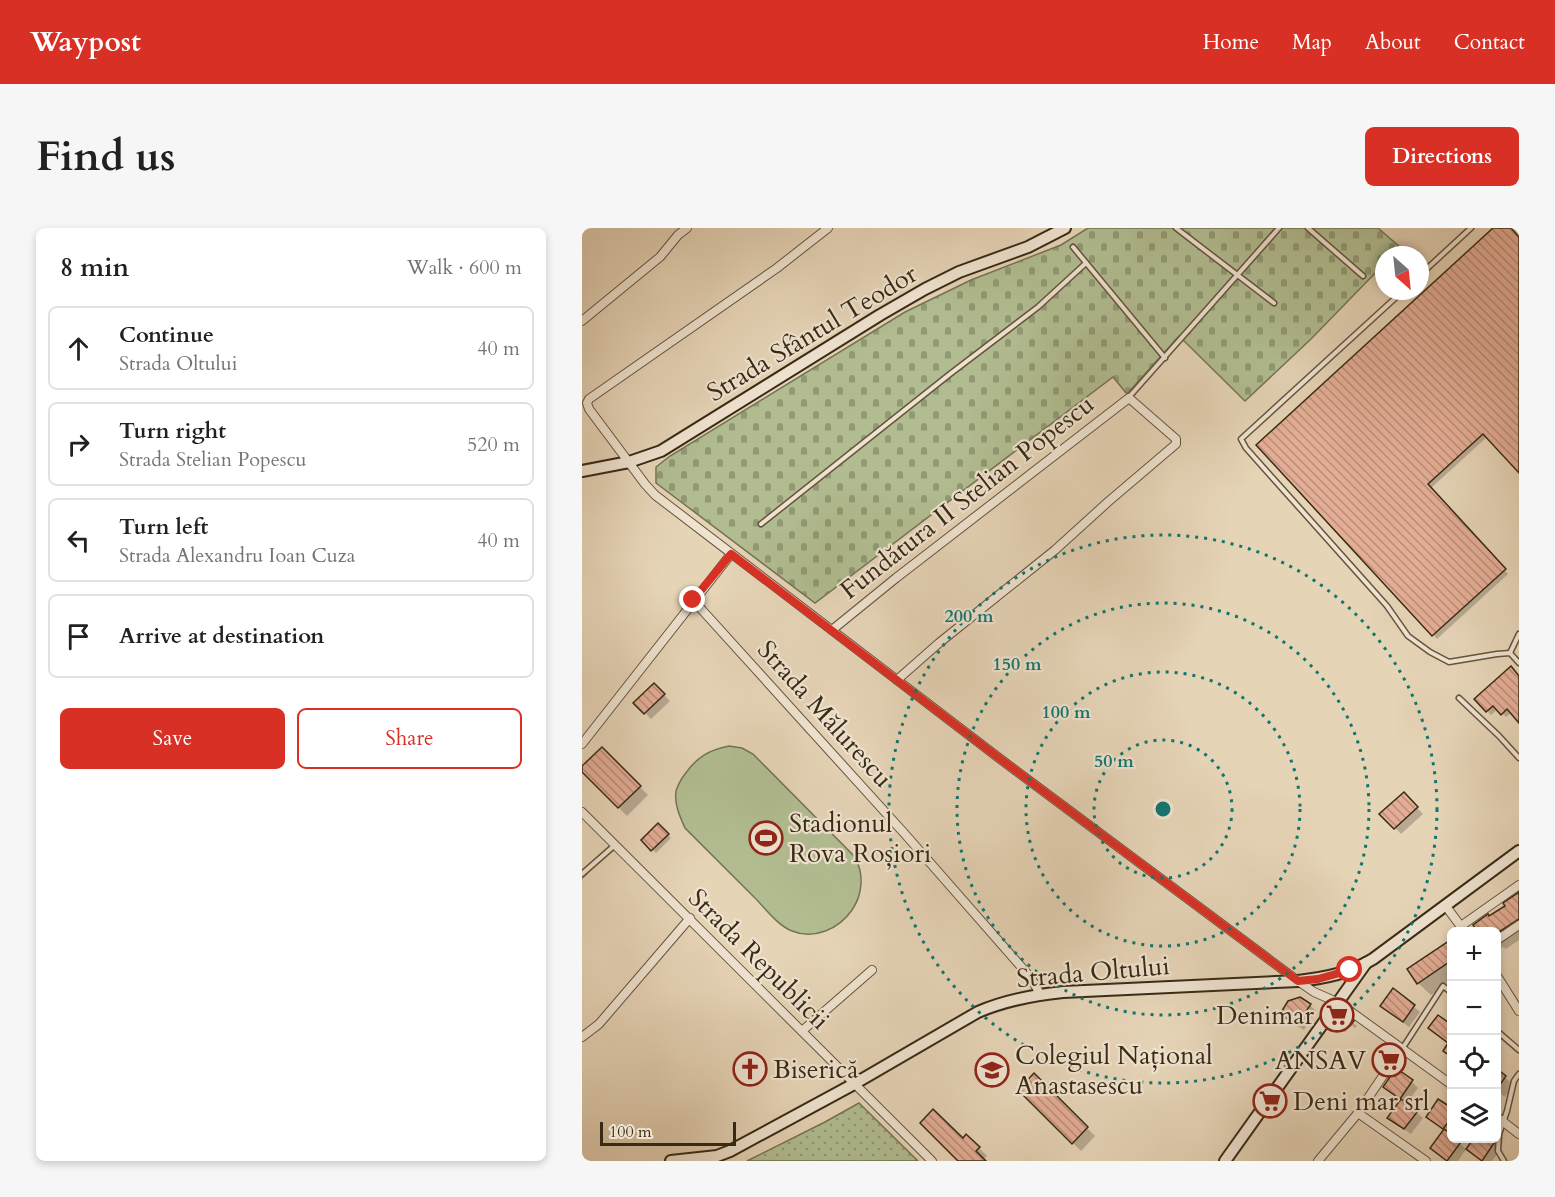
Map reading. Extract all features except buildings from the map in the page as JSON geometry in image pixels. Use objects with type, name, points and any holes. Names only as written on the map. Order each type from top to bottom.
[{"type":"main road","name":"Strada Sfântul Teodor","points":[[582,471],[629,462],[661,451],[880,315],[942,280],[1028,247],[1065,228]]},
{"type":"main road","name":"Strada Oltului","points":[[671,1161],[717,1156],[730,1151],[854,1084],[978,1012],[1007,1001],[1040,994],[1298,981],[1335,975],[1367,963],[1519,851]]},
{"type":"main road","points":[[1225,1161],[1367,963]]},
{"type":"street","points":[[582,321],[660,257],[678,235],[687,228]]},
{"type":"street","points":[[828,228],[777,268],[590,399],[586,403],[589,409],[655,495],[1298,981],[1314,992],[1339,1003],[1447,1081]]},
{"type":"street","points":[[897,680],[1054,550],[1176,444],[1176,440],[1129,398]]},
{"type":"street","name":"Fundătura II Stelian Popescu","points":[[832,630],[1129,398]]},
{"type":"street","points":[[582,744],[731,554]]},
{"type":"street","name":"Strada Mălurescu","points":[[693,600],[904,832],[1031,978],[1040,994]]},
{"type":"street","name":"Strada Republicii","points":[[582,812],[932,1161]]},
{"type":"street","points":[[1466,927],[1519,885]]},
{"type":"street","points":[[1445,905],[1462,927]]},
{"type":"street","points":[[582,1037],[599,1024],[690,918]]},
{"type":"street","points":[[1501,937],[1519,925]]},
{"type":"street","points":[[802,1031],[872,970]]},
{"type":"street","points":[[1500,981],[1519,1011]]},
{"type":"street","points":[[1318,1161],[1358,1113],[1401,1049]]},
{"type":"street","points":[[1358,1113],[1426,1161]]},
{"type":"street","points":[[1501,1120],[1519,1134]]},
{"type":"lane","points":[[1176,228],[1274,303]]},
{"type":"lane","points":[[1129,398],[1279,228]]},
{"type":"lane","points":[[1308,228],[1363,276]]},
{"type":"lane","points":[[1429,267],[1471,228]]},
{"type":"lane","points":[[1073,247],[1165,358]]},
{"type":"lane","points":[[761,524],[1038,307],[1086,262]]},
{"type":"lane","points":[[1393,300],[1242,440],[1246,448],[1387,606],[1408,636],[1449,662],[1510,653]]},
{"type":"lane","points":[[1510,653],[1519,634]]},
{"type":"lane","points":[[1510,653],[1519,663]]},
{"type":"lane","points":[[1459,698],[1519,758]]},
{"type":"lane","points":[[582,874],[615,845]]},
{"type":"lane","points":[[1401,1049],[1443,986],[1447,989]]},
{"type":"lane","points":[[1501,1034],[1519,1050]]},
{"type":"lane","points":[[1501,1116],[1514,1081],[1519,1074]]},
{"type":"lane","points":[[1498,1143],[1498,1150],[1504,1161]]},
{"type":"green space","points":[[1088,228],[1378,228],[1399,246],[1375,246],[1375,273],[1311,339],[1245,401],[1179,336],[1127,394],[1113,377],[815,603],[656,483],[656,467],[670,456],[905,312],[971,280],[1061,245]]},
{"type":"green space","name":"Stadionul Rova Roșiori","points":[[729,746],[742,748],[753,754],[855,857],[860,870],[860,891],[856,904],[840,923],[825,931],[809,934],[792,931],[781,925],[685,828],[676,801],[676,791],[680,782],[699,759],[709,752]]},
{"type":"green space","points":[[859,1103],[918,1161],[747,1161],[825,1122]]},
{"type":"place","name":"Stadionul Rova Roșiori","points":[[766,838]]},
{"type":"place","name":"Denimar","points":[[1337,1015]]},
{"type":"place","name":"ANSAV","points":[[1389,1060]]},
{"type":"place","name":"Biserică","points":[[750,1069]]},
{"type":"place","name":"Colegiul Național Anastasescu","points":[[992,1070]]},
{"type":"place","name":"Deni mar srl","points":[[1270,1101]]},
{"type":"route","points":[[693,600],[731,554],[1298,981],[1318,979],[1350,970]]}]
